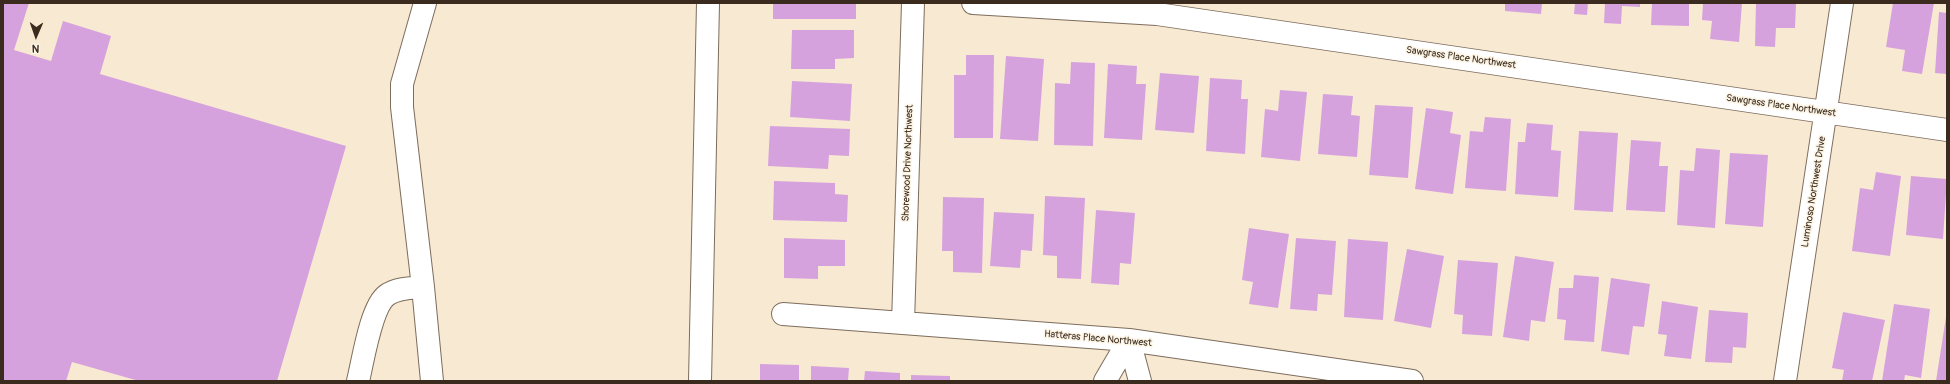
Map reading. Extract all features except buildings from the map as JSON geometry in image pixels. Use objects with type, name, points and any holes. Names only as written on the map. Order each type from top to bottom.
[{"type":"street","points":[[425,3],[402,84],[402,107],[423,287],[432,381]]},
{"type":"street","points":[[700,381],[708,3]]},
{"type":"street","name":"Shorewood Drive Northwest","points":[[903,323],[913,3]]},
{"type":"street","name":"Sawgrass Place Northwest","points":[[973,3],[1157,14],[1947,130]]},
{"type":"street","name":"Luminoso Northwest Drive","points":[[1785,381],[1827,112],[1842,3]]},
{"type":"street","points":[[358,381],[374,315],[380,303],[387,295],[401,289],[423,287]]},
{"type":"street","name":"Hatteras Place Northwest","points":[[782,314],[1129,340],[1412,381]]},
{"type":"street","points":[[1105,381],[1129,340]]},
{"type":"street","points":[[1129,340],[1140,381]]}]
